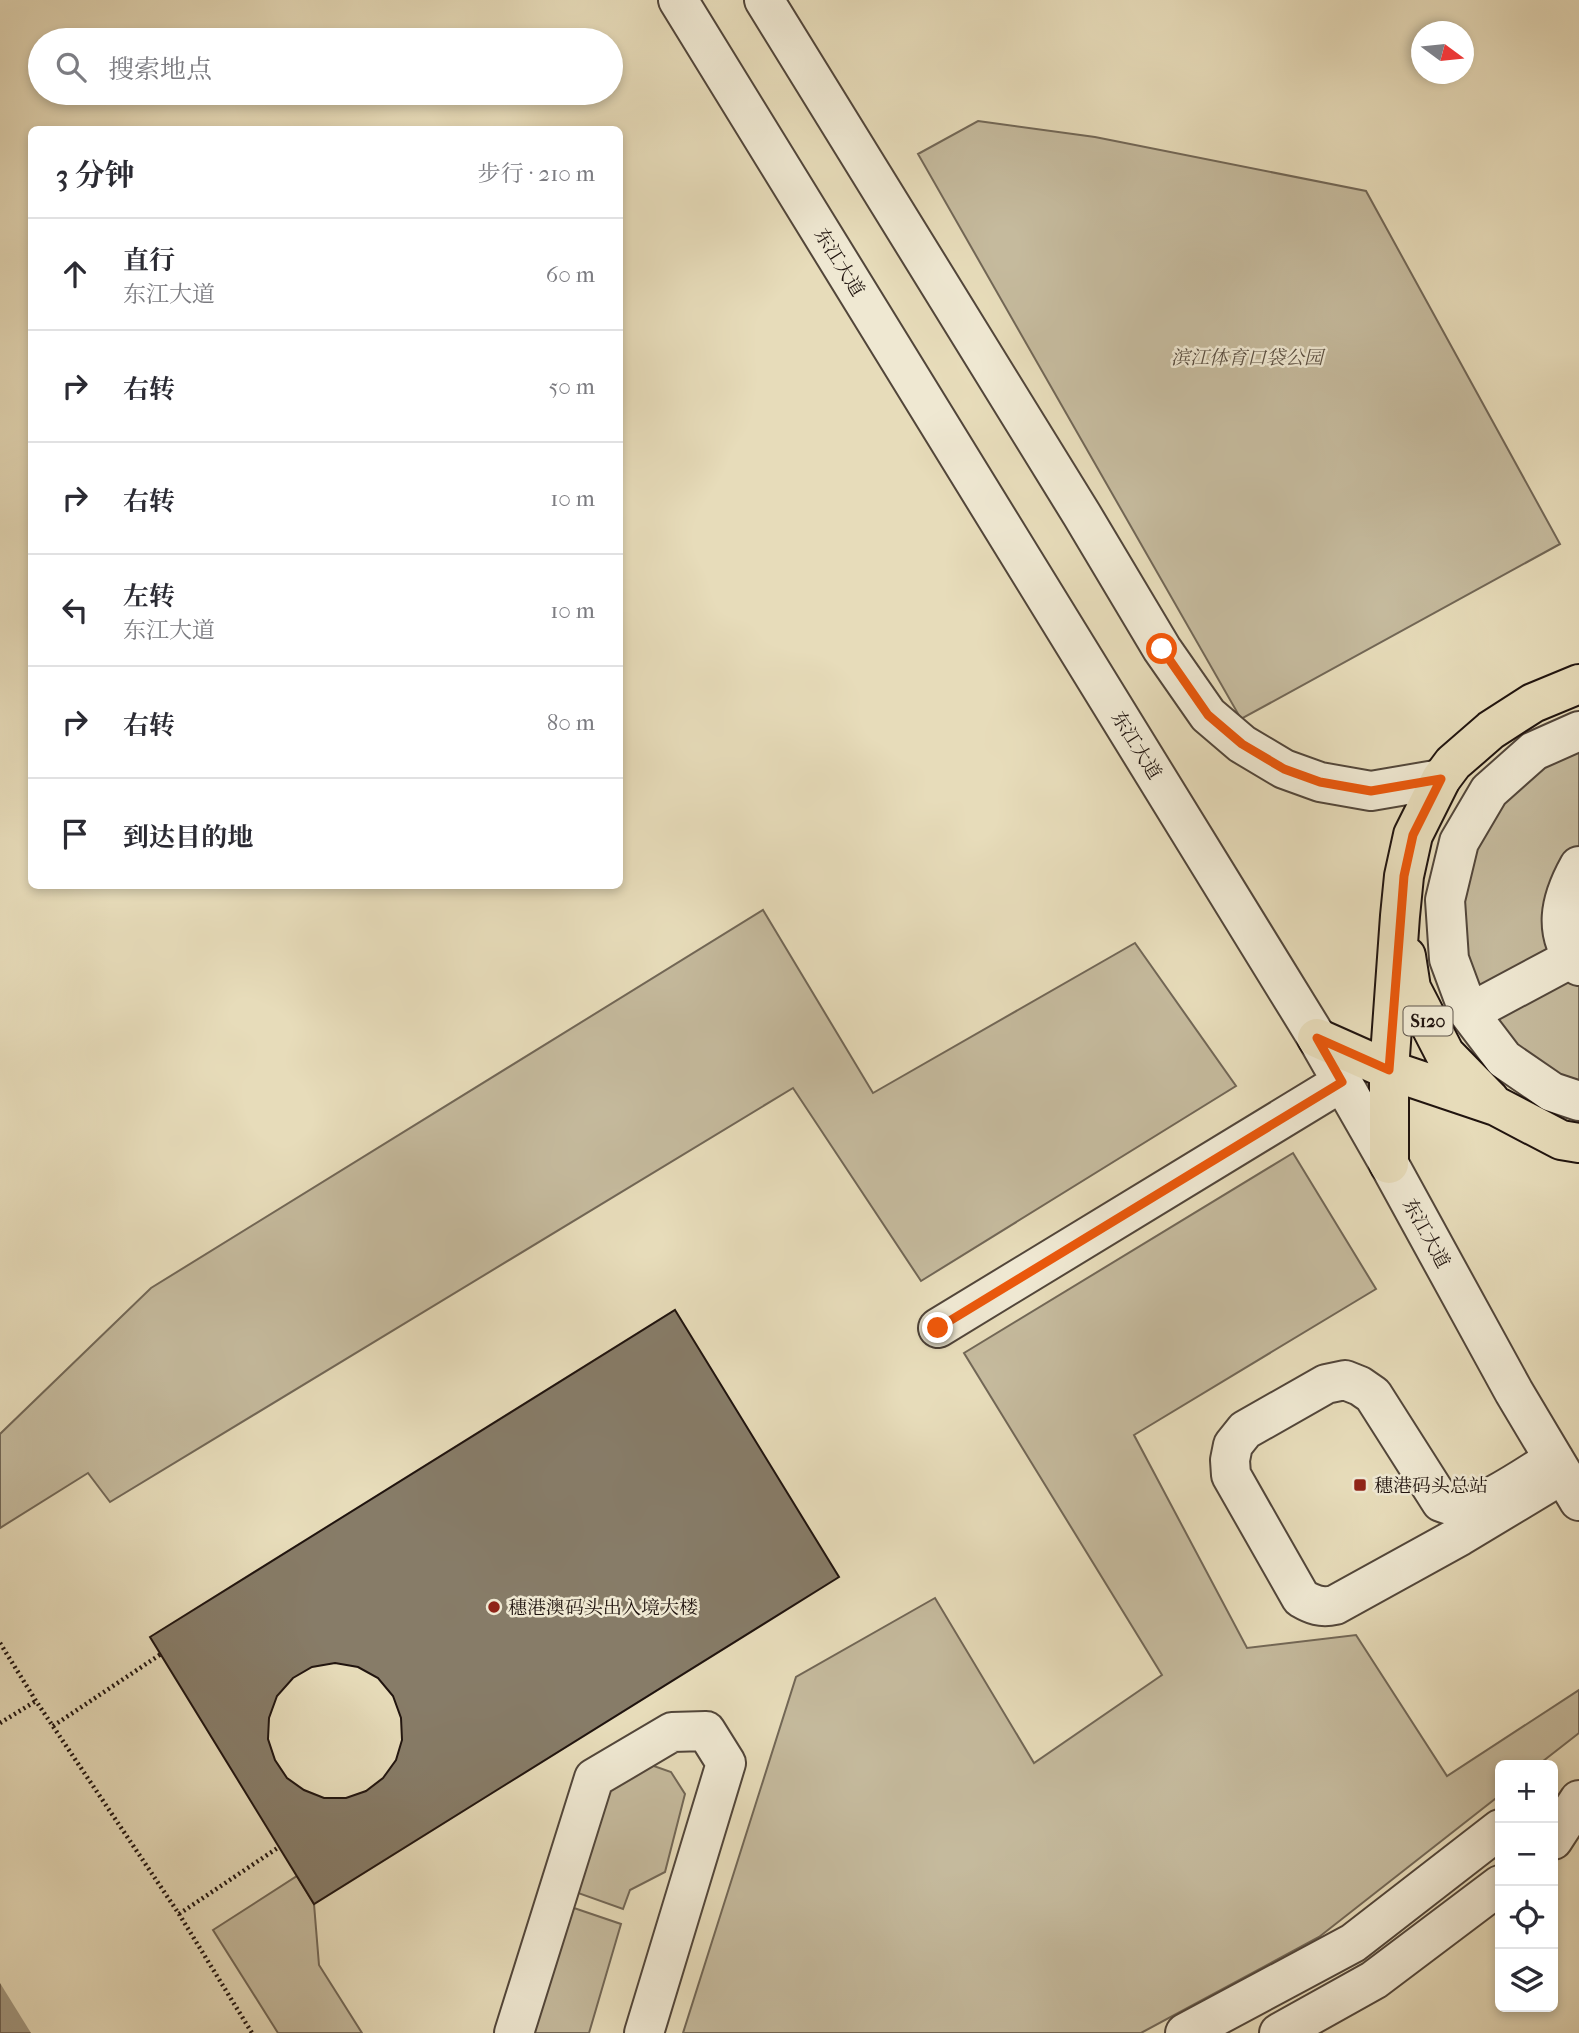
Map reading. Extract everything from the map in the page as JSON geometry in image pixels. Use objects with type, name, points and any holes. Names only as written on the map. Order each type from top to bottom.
[{"type":"main road","name":"S120","points":[[1579,684],[1533,703],[1491,730],[1453,763],[1441,779],[1413,835],[1404,876],[1400,916],[1411,988],[1445,1054],[1496,1106],[1562,1140],[1579,1143]]},
{"type":"main road","points":[[1389,1164],[1389,1070],[1400,916]]},
{"type":"main road","points":[[1317,1038],[1389,1070],[1496,1106]]},
{"type":"street","name":"东江大道","points":[[678,0],[1317,1038],[1514,1392],[1565,1478]]},
{"type":"street","points":[[764,0],[1162,649],[1208,715],[1242,744],[1284,769],[1320,782],[1371,791],[1441,779]]},
{"type":"street","points":[[1579,731],[1534,751],[1489,791],[1459,842],[1444,900],[1448,959],[1469,1013],[1504,1059],[1552,1092],[1579,1101]]},
{"type":"street","points":[[1469,1013],[1576,962],[1563,935],[1561,911],[1567,887],[1579,866]]},
{"type":"street","points":[[938,1328],[1342,1082]]},
{"type":"street","points":[[1345,1380],[1373,1395],[1441,1502],[1465,1507],[1565,1478],[1335,1605],[1323,1607],[1301,1598],[1231,1475],[1230,1460],[1233,1445],[1245,1430],[1326,1384],[1345,1380]]},
{"type":"street","points":[[514,2033],[594,1778],[672,1732],[706,1731],[726,1763],[644,2033]]},
{"type":"street","points":[[1558,1829],[1570,1801]]},
{"type":"street","points":[[1185,2033],[1353,1943],[1495,1833]]},
{"type":"street","points":[[1279,2033],[1374,1980],[1499,1886]]},
{"type":"path","points":[[0,1643],[179,1914],[252,2033]]},
{"type":"path","points":[[53,1726],[161,1654]]},
{"type":"path","points":[[0,1723],[36,1701]]},
{"type":"path","points":[[179,1914],[279,1847]]},
{"type":"green space","name":"滨江体育口袋公园","points":[[978,121],[1095,137],[1366,191],[1560,544],[1241,719],[918,154]]},
{"type":"green space","points":[[1579,743],[1579,853],[1560,953],[1476,998],[1458,935],[1467,858],[1506,791]]},
{"type":"green space","points":[[763,910],[873,1093],[1135,943],[1236,1086],[921,1281],[793,1088],[110,1502],[88,1473],[0,1528],[0,1434],[151,1288]]},
{"type":"green space","points":[[1569,969],[1579,979],[1579,1090],[1548,1076],[1484,1013]]},
{"type":"green space","points":[[1293,1153],[1376,1289],[1134,1435],[1247,1648],[1356,1635],[1447,1776],[1579,1690],[1579,1733],[1544,1760],[1495,1760],[1495,1799],[1319,1937],[1141,2033],[683,2033],[796,1677],[935,1598],[1034,1763],[1162,1675],[964,1353]]},
{"type":"green space","points":[[651,1765],[671,1772],[685,1794],[665,1872],[630,1890],[623,1909],[578,1893],[609,1792],[630,1773]]},
{"type":"green space","points":[[297,1876],[314,1904],[319,1965],[362,2033],[278,2033],[213,1930]]},
{"type":"green space","points":[[571,1907],[621,1924],[589,2033],[531,2033]]},
{"type":"shaded area","points":[[0,1975],[35,2033],[0,2033]]},
{"type":"pier","points":[[0,1971],[38,2033],[31,2033],[0,1983]]},
{"type":"building","name":"穗港澳码头出入境大楼","points":[[675,1310],[839,1577],[314,1904],[150,1637]],"holes":[[[335,1663],[358,1667],[378,1678],[393,1696],[401,1718],[402,1740],[396,1760],[383,1778],[366,1791],[346,1798],[324,1798],[304,1790],[287,1778],[275,1760],[268,1739],[269,1718],[277,1696],[293,1678],[312,1667]]]},
{"type":"place","name":"穗港码头总站","points":[[1360,1485]]},
{"type":"place","name":"穗港澳码头出入境大楼","points":[[494,1607]]},
{"type":"route","points":[[938,1328],[1342,1082],[1317,1038],[1389,1070],[1404,876],[1413,835],[1441,779],[1371,791],[1320,782],[1284,769],[1242,744],[1208,715],[1162,649]]}]
